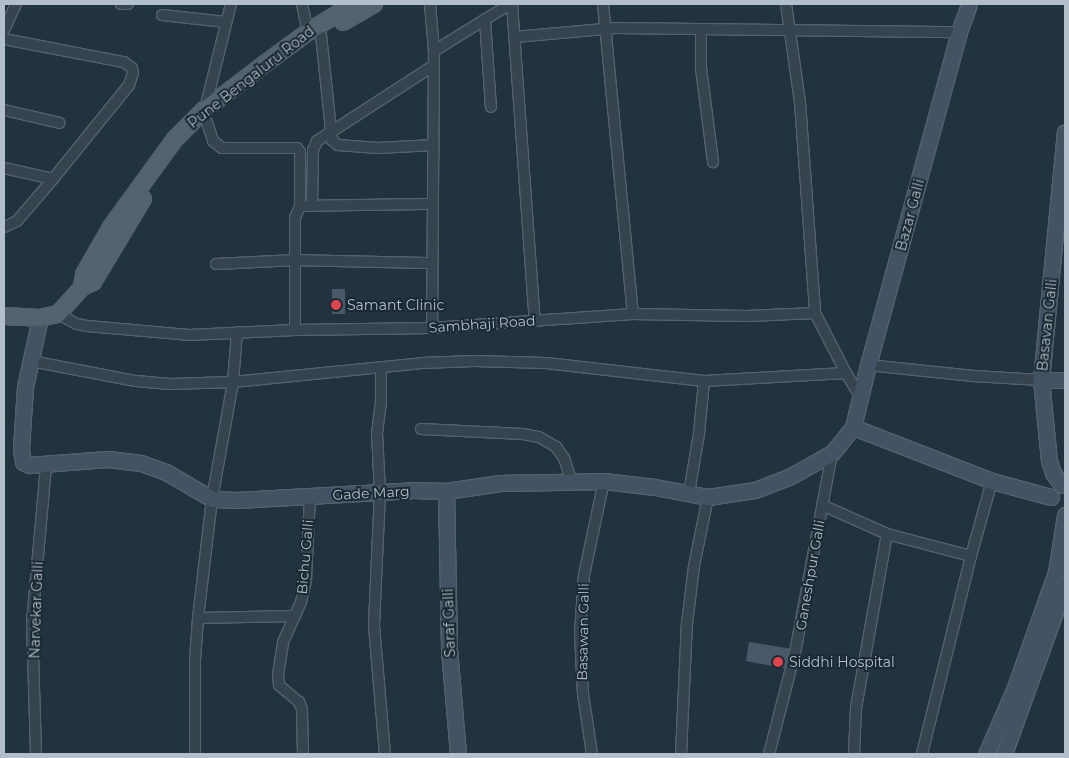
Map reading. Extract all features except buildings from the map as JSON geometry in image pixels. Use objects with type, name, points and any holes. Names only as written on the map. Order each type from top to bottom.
[{"type":"main road","name":"Pune Bengaluru Road","points":[[315,33],[353,4]]},
{"type":"main road","points":[[4,316],[40,318],[58,314],[82,287],[93,282],[152,186],[206,116],[315,33],[374,4]]},
{"type":"street","points":[[121,4],[128,4]]},
{"type":"street","points":[[231,4],[206,116],[213,141],[222,148],[297,148],[300,152],[300,206],[295,218],[295,330]]},
{"type":"street","points":[[302,4],[315,33],[332,140],[338,145],[378,148],[434,145]]},
{"type":"street","points":[[430,4],[434,51],[432,328]]},
{"type":"street","points":[[434,51],[511,4],[535,321]]},
{"type":"street","points":[[603,4],[634,314]]},
{"type":"street","points":[[786,4],[800,102],[815,313],[846,374],[860,396]]},
{"type":"street","name":"Bazar Galli","points":[[853,427],[958,32],[968,4]]},
{"type":"street","points":[[4,30],[11,8]]},
{"type":"street","points":[[162,15],[226,22]]},
{"type":"street","points":[[485,20],[491,107]]},
{"type":"street","points":[[515,37],[616,28],[958,32]]},
{"type":"street","points":[[701,29],[701,68],[713,162]]},
{"type":"street","points":[[4,39],[124,62],[132,68],[133,73],[128,85],[53,179],[17,221],[4,227]]},
{"type":"street","points":[[312,206],[314,144],[434,66]]},
{"type":"street","points":[[4,110],[60,123]]},
{"type":"street","name":"Basavan Galli","points":[[1063,484],[1053,473],[1049,461],[1041,380],[1065,132]]},
{"type":"street","points":[[4,168],[53,179]]},
{"type":"street","points":[[300,206],[433,204]]},
{"type":"street","points":[[216,264],[296,260],[432,263]]},
{"type":"street","name":"Sambhaji Road","points":[[58,314],[77,324],[87,326],[189,335],[295,330],[432,328],[634,314],[747,316],[815,313]]},
{"type":"street","name":"Gade Marg","points":[[40,318],[25,387],[21,457],[29,465],[108,459],[141,464],[166,472],[212,499],[237,500],[380,492],[446,491],[500,483],[604,481],[708,497],[763,487],[789,477],[832,453],[853,427]]},
{"type":"street","points":[[195,754],[195,660],[198,618],[212,499],[233,382],[237,332]]},
{"type":"street","points":[[30,361],[136,381],[170,384],[233,382],[474,361],[546,363],[704,381],[846,374]]},
{"type":"street","points":[[868,365],[973,376],[1065,380]]},
{"type":"street","points":[[380,368],[381,400],[377,433],[380,492],[374,626],[385,754]]},
{"type":"street","points":[[689,493],[699,434],[704,381]]},
{"type":"street","points":[[853,427],[992,481],[1051,497]]},
{"type":"street","points":[[421,429],[523,434],[539,437],[556,447],[564,458],[572,482]]},
{"type":"street","name":"Ganeshpur Galli","points":[[769,754],[795,653],[832,453]]},
{"type":"street","name":"Narvekar Galli","points":[[36,754],[32,623],[46,465]]},
{"type":"street","name":"Basawan Galli","points":[[592,754],[582,694],[580,632],[584,575],[604,481]]},
{"type":"street","points":[[922,754],[971,556],[992,481]]},
{"type":"street","points":[[986,754],[1014,690],[1056,572],[1065,515],[1054,509],[1051,497],[1055,489],[1063,484]]},
{"type":"street","name":"Saraf Galli","points":[[446,491],[449,649],[458,754]]},
{"type":"street","name":"Bichu Galli","points":[[303,754],[302,709],[299,702],[279,685],[278,675],[283,642],[300,602],[306,580],[310,496]]},
{"type":"street","points":[[681,754],[687,624],[694,566],[708,497]]},
{"type":"street","points":[[822,505],[888,534],[971,556]]},
{"type":"street","points":[[854,754],[858,700],[888,534]]},
{"type":"street","points":[[1004,754],[1065,585]]},
{"type":"street","points":[[198,618],[294,616]]},
{"type":"place","name":"Samant Clinic","points":[[336,305]]},
{"type":"place","name":"Siddhi Hospital","points":[[778,662]]}]
